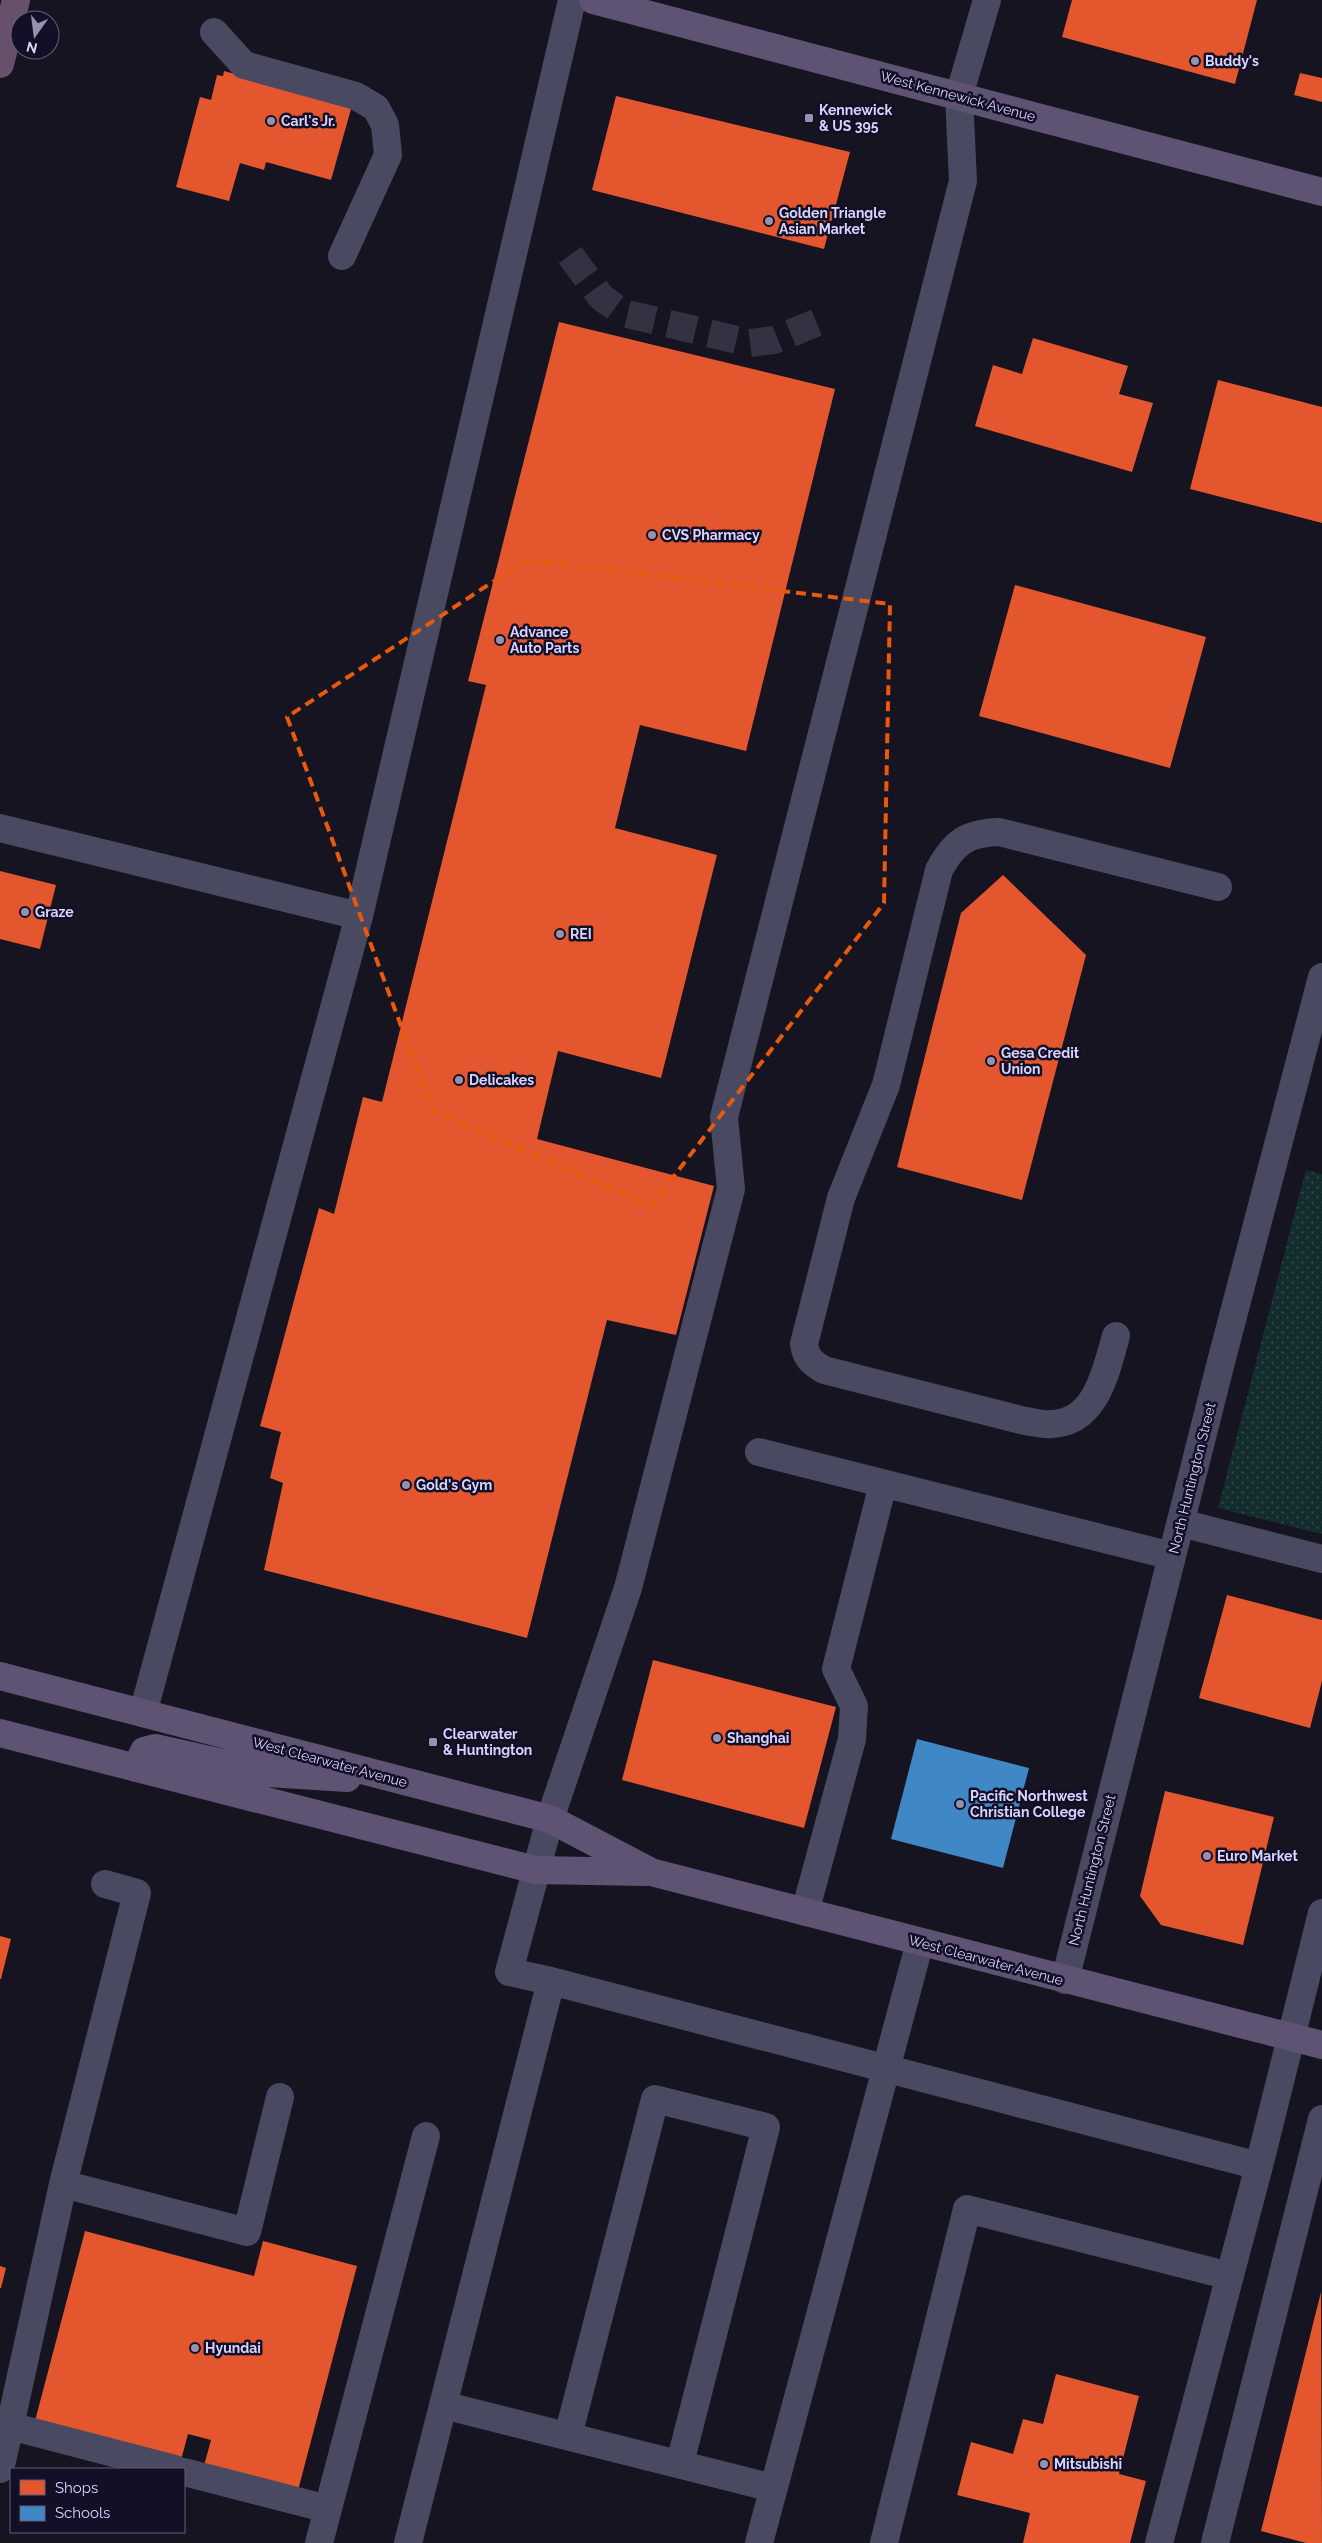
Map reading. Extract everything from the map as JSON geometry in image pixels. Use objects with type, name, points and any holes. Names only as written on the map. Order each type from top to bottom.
[{"type":"highway","points":[[0,64],[16,0]]},
{"type":"main road","name":"West Kennewick Avenue","points":[[593,0],[1322,192]]},
{"type":"main road","name":"West Clearwater Avenue","points":[[0,1676],[550,1819],[651,1872],[1322,2045]]},
{"type":"main road","name":"West Clearwater Avenue","points":[[0,1733],[536,1870],[651,1872]]},
{"type":"main road","points":[[136,1768],[144,1751],[155,1748],[268,1773],[398,1779]]},
{"type":"street","points":[[143,1713],[359,916],[572,0]]},
{"type":"street","points":[[987,0],[959,96],[964,181],[724,1118],[731,1188],[628,1588],[550,1819],[509,1972],[551,1981],[1259,2166]]},
{"type":"street","points":[[214,32],[244,65],[356,96],[376,108],[386,125],[388,155],[342,256]]},
{"type":"street","points":[[0,828],[359,916]]},
{"type":"street","points":[[1116,1336],[1100,1388],[1090,1404],[1078,1415],[1064,1423],[1051,1425],[1025,1421],[824,1370],[814,1364],[806,1355],[804,1344],[841,1198],[886,1085],[939,870],[949,852],[964,839],[979,832],[999,832],[1218,887]]},
{"type":"street","name":"North Huntington Street","points":[[1065,1980],[1322,976]]},
{"type":"street","points":[[760,1452],[1172,1556]]},
{"type":"street","points":[[805,1912],[852,1739],[854,1706],[836,1669],[884,1484]]},
{"type":"street","points":[[1181,1523],[1322,1560]]},
{"type":"street","points":[[0,2469],[63,2184],[137,1893],[106,1884]]},
{"type":"street","points":[[1159,2543],[1259,2166],[1322,1913]]},
{"type":"street","points":[[759,2543],[920,1942]]},
{"type":"street","points":[[408,2543],[551,1981]]},
{"type":"street","points":[[63,2184],[247,2232],[280,2097]]},
{"type":"street","points":[[568,2436],[655,2099],[766,2127],[680,2463]]},
{"type":"street","points":[[1215,2543],[1322,2120]]},
{"type":"street","points":[[319,2543],[426,2136]]},
{"type":"street","points":[[884,2543],[967,2209],[1230,2276]]},
{"type":"street","points":[[443,2405],[680,2463],[773,2488]]},
{"type":"street","points":[[10,2426],[171,2468]]},
{"type":"street","points":[[185,2472],[328,2509]]},
{"type":"highlighted area","points":[[526,560],[890,604],[884,903],[651,1206],[432,1110],[287,717]]},
{"type":"green space","points":[[1306,1170],[1322,1174],[1322,1534],[1218,1508]]},
{"type":"building: Shops","name":"Buddy's","points":[[1072,0],[1257,0],[1235,84],[1062,37]]},
{"type":"building: Shops","name":"Carl's Jr.","points":[[224,71],[279,86],[353,102],[331,180],[266,162],[264,170],[240,163],[229,201],[176,187],[200,97],[211,100],[217,75],[223,76]]},
{"type":"building: Shops","points":[[1300,73],[1322,78],[1322,102],[1294,95]]},
{"type":"building: Shops","points":[[616,96],[850,152],[824,249],[592,190]]},
{"type":"building: Shops","points":[[559,322],[835,389],[746,751],[640,725],[615,828],[717,855],[661,1078],[558,1051],[537,1139],[714,1186],[676,1335],[607,1320],[527,1638],[264,1570],[283,1483],[270,1478],[281,1432],[260,1426],[319,1208],[334,1214],[363,1097],[382,1102],[486,685],[468,681]]},
{"type":"building: Shops","points":[[1033,338],[1128,366],[1119,394],[1153,403],[1132,472],[975,426],[993,365],[1022,374]]},
{"type":"building: Shops","points":[[1218,380],[1322,407],[1322,523],[1190,489]]},
{"type":"building: Shops","points":[[1015,585],[1206,637],[1170,768],[979,716]]},
{"type":"building: Shops","name":"Graze","points":[[0,871],[56,885],[40,949],[0,939]]},
{"type":"building: Shops","name":"Gesa Credit Union","points":[[1003,875],[1086,955],[1022,1200],[897,1167],[961,913]]},
{"type":"building: Shops","points":[[1227,1595],[1322,1620],[1322,1681],[1310,1728],[1199,1698]]},
{"type":"building: Shops","points":[[653,1660],[836,1707],[804,1828],[622,1780]]},
{"type":"building: Shops","name":"Euro Market","points":[[1165,1791],[1274,1817],[1243,1945],[1161,1925],[1140,1896]]},
{"type":"building: Shops","points":[[0,1936],[11,1939],[1,1979],[0,1979]]},
{"type":"building: Shops","name":"Hyundai","points":[[85,2231],[254,2276],[263,2241],[357,2266],[296,2498],[202,2473],[211,2440],[188,2434],[181,2460],[35,2421]]},
{"type":"building: Shops","points":[[0,2266],[6,2268],[1,2288],[0,2288]]},
{"type":"building: Shops","points":[[1321,2292],[1322,2543],[1306,2543],[1261,2531]]},
{"type":"building: Shops","name":"Mitsubishi","points":[[1056,2374],[1139,2396],[1119,2474],[1146,2481],[1130,2543],[1023,2543],[1030,2513],[957,2495],[971,2442],[1013,2454],[1023,2419],[1043,2424]]},
{"type":"building: Schools","name":"Pacific Northwest Christian College","points":[[917,1739],[1029,1768],[1003,1868],[891,1839]]},
{"type":"tunnel","points":[[570,255],[601,297],[623,313],[750,343],[774,340],[823,320]]},
{"type":"place","name":"Buddy's","points":[[1195,61]]},
{"type":"place","name":"Kennewick & US 395","points":[[809,118]]},
{"type":"place","name":"Carl's Jr.","points":[[271,121]]},
{"type":"place","name":"Golden Triangle Asian Market","points":[[769,221]]},
{"type":"place","name":"CVS Pharmacy","points":[[652,535]]},
{"type":"place","name":"Advance Auto Parts","points":[[500,640]]},
{"type":"place","name":"Graze","points":[[25,912]]},
{"type":"place","name":"REI","points":[[560,934]]},
{"type":"place","name":"Gesa Credit Union","points":[[991,1061]]},
{"type":"place","name":"Delicakes","points":[[459,1080]]},
{"type":"place","name":"Gold's Gym","points":[[406,1485]]},
{"type":"place","name":"Shanghai","points":[[717,1738]]},
{"type":"place","name":"Clearwater & Huntington","points":[[433,1742]]},
{"type":"place","name":"Pacific Northwest Christian College","points":[[960,1804]]},
{"type":"place","name":"Euro Market","points":[[1207,1856]]},
{"type":"place","name":"Hyundai","points":[[195,2348]]},
{"type":"place","name":"Mitsubishi","points":[[1044,2464]]}]
